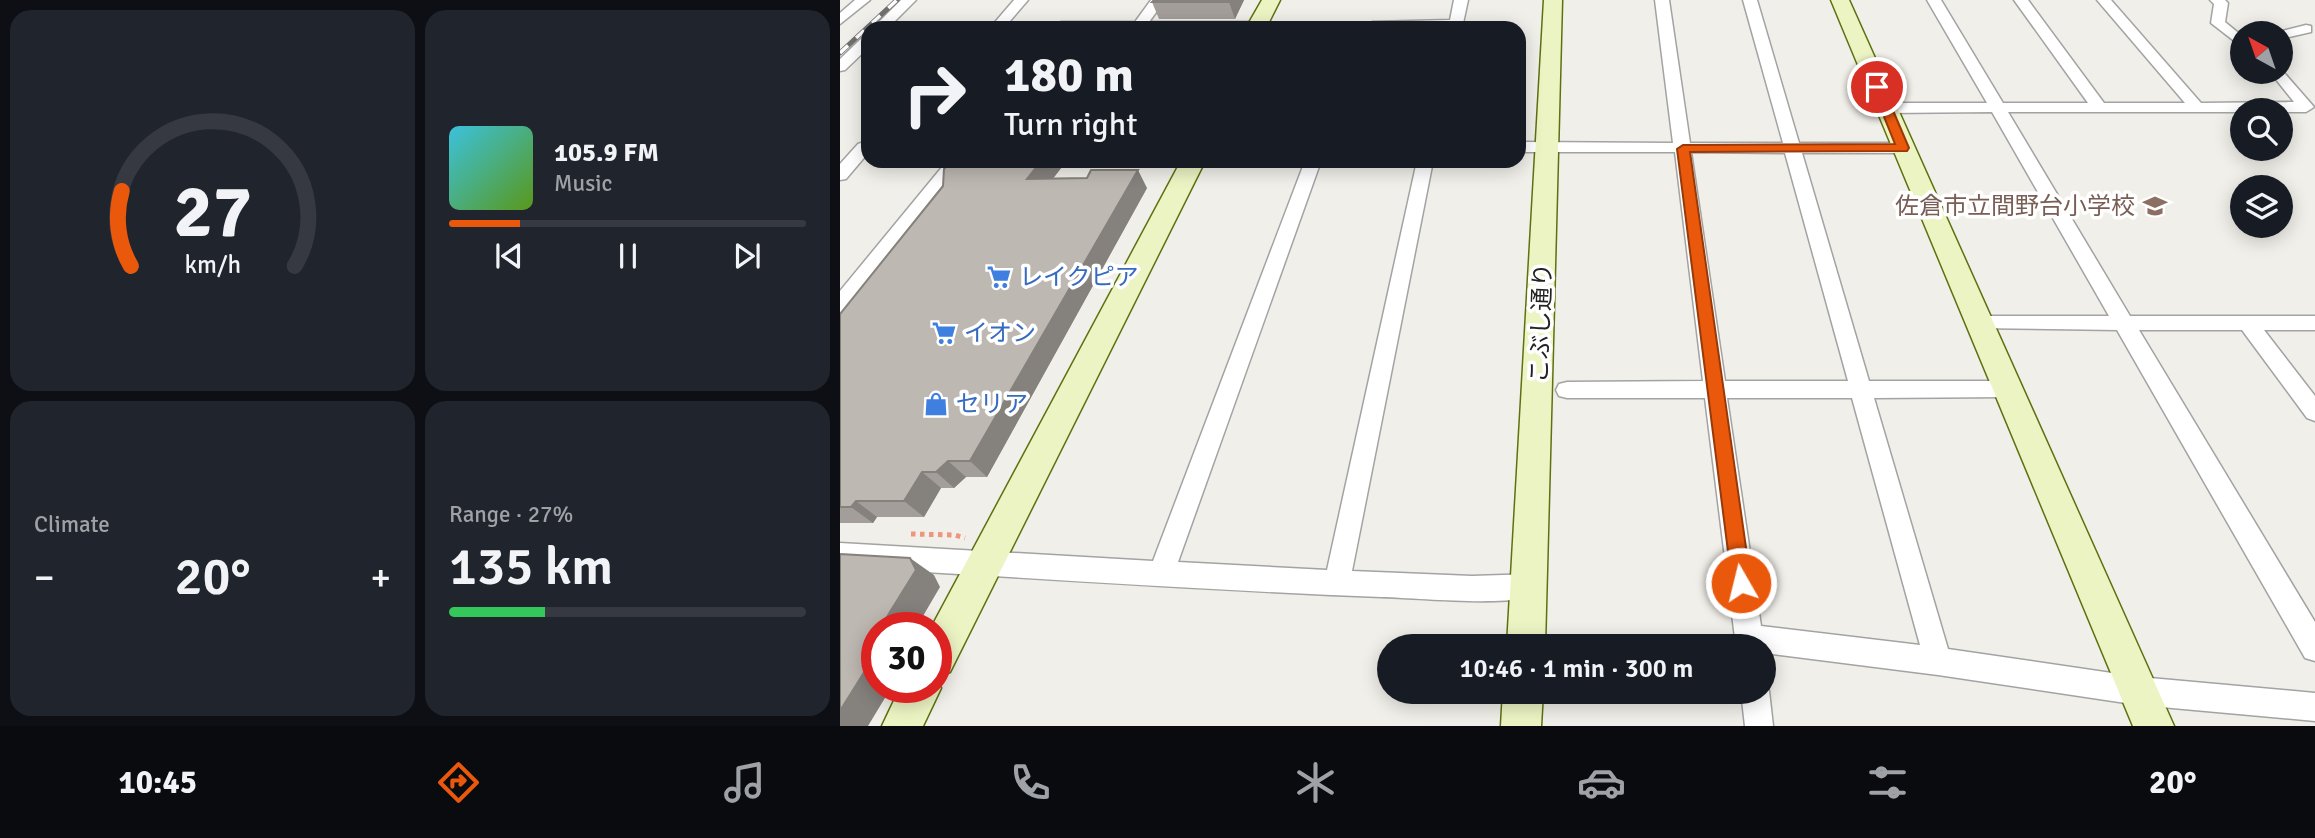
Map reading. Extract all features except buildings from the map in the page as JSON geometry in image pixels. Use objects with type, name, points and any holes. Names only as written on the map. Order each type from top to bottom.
[{"type":"street","points":[[840,20],[863,0]]},
{"type":"street","points":[[887,21],[909,0]]},
{"type":"street","points":[[1003,21],[1021,0]]},
{"type":"street","points":[[1143,21],[1158,0]]},
{"type":"street","points":[[1259,21],[1271,0]]},
{"type":"street","points":[[1456,21],[1461,0]]},
{"type":"street","name":"こぶし通り","points":[[1527,634],[1553,0]]},
{"type":"street","points":[[1662,0],[1748,634]]},
{"type":"street","points":[[1750,0],[1938,661]]},
{"type":"street","points":[[1840,0],[2154,726]]},
{"type":"street","points":[[1934,0],[2315,648]]},
{"type":"street","points":[[2021,0],[2098,106]]},
{"type":"street","points":[[2104,0],[2196,106]]},
{"type":"street","points":[[2230,33],[2218,23],[2219,4],[2235,0]]},
{"type":"street","points":[[2293,32],[2306,29]]},
{"type":"street","points":[[840,67],[861,47]]},
{"type":"street","points":[[1887,108],[2306,107],[2287,84]]},
{"type":"street","points":[[1526,146],[1683,149],[1902,148]]},
{"type":"street","points":[[840,147],[861,147]]},
{"type":"street","points":[[840,175],[861,152]]},
{"type":"street","points":[[840,305],[950,168]]},
{"type":"street","points":[[952,627],[1189,168]]},
{"type":"street","points":[[1161,574],[1310,168]]},
{"type":"street","points":[[1337,583],[1424,168]]},
{"type":"street","points":[[1981,323],[2315,323]]},
{"type":"street","points":[[2247,323],[2315,412]]},
{"type":"street","points":[[1567,390],[2010,389]]},
{"type":"street","points":[[840,555],[1337,583],[1472,588],[1530,586]]},
{"type":"street","points":[[1776,645],[1938,661],[2139,691],[2315,707]]},
{"type":"street","points":[[902,726],[914,703]]},
{"type":"street","points":[[1521,726],[1522,704]]},
{"type":"street","points":[[1756,704],[1759,726]]},
{"type":"railway","points":[[874,21],[897,0]]},
{"type":"railway","points":[[840,53],[861,33]]},
{"type":"place","name":"佐倉市立間野台小学校","points":[[2155,206]]},
{"type":"place","name":"レイクピア","points":[[999,277]]},
{"type":"place","name":"イオン","points":[[944,333]]},
{"type":"place","name":"セリア","points":[[936,404]]},
{"type":"route","points":[[1741,583],[1683,149],[1902,148],[1877,87]]}]
